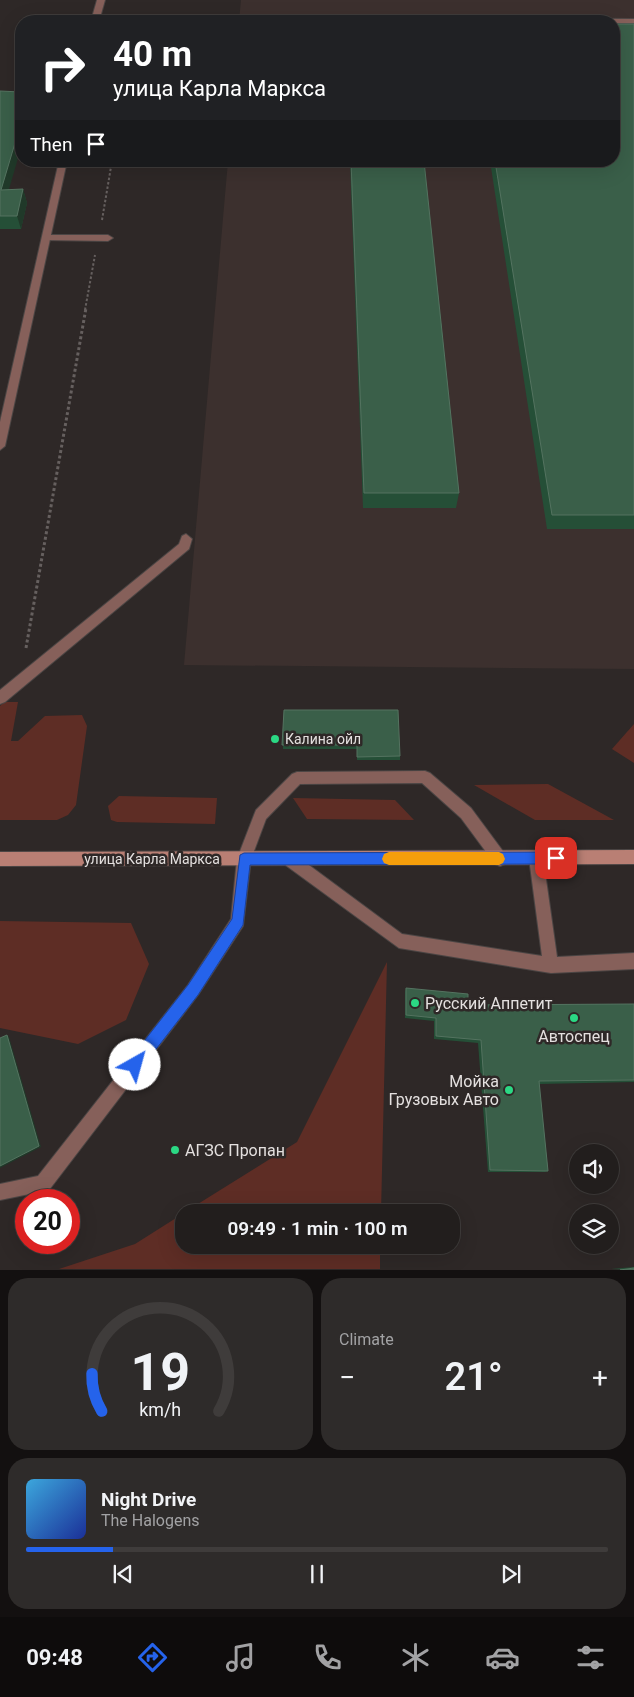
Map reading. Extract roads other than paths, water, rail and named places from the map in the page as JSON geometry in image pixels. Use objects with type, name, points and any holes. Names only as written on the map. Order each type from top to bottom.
[{"type":"main road","name":"улица Карла Маркса","points":[[0,860],[634,857]]},
{"type":"street","points":[[97,15],[101,0]]},
{"type":"street","points":[[620,21],[634,21]]},
{"type":"street","points":[[0,446],[63,167]]},
{"type":"street","points":[[46,238],[103,238]]},
{"type":"street","points":[[0,698],[185,546],[186,539]]},
{"type":"street","points":[[0,1192],[42,1184],[193,990],[238,921],[244,859],[261,815],[297,778],[425,777],[466,813],[500,859]]},
{"type":"street","points":[[536,858],[551,964]]},
{"type":"street","points":[[289,859],[399,941],[551,964],[634,961]]},
{"type":"place","name":"Калина ойл","points":[[275,739]]},
{"type":"place","name":"Русский Аппетит","points":[[415,1003]]},
{"type":"place","name":"Автоспец","points":[[574,1018]]},
{"type":"place","name":"Мойка Грузовых Авто","points":[[509,1090]]},
{"type":"place","name":"АГЗС Пропан","points":[[175,1150]]}]
